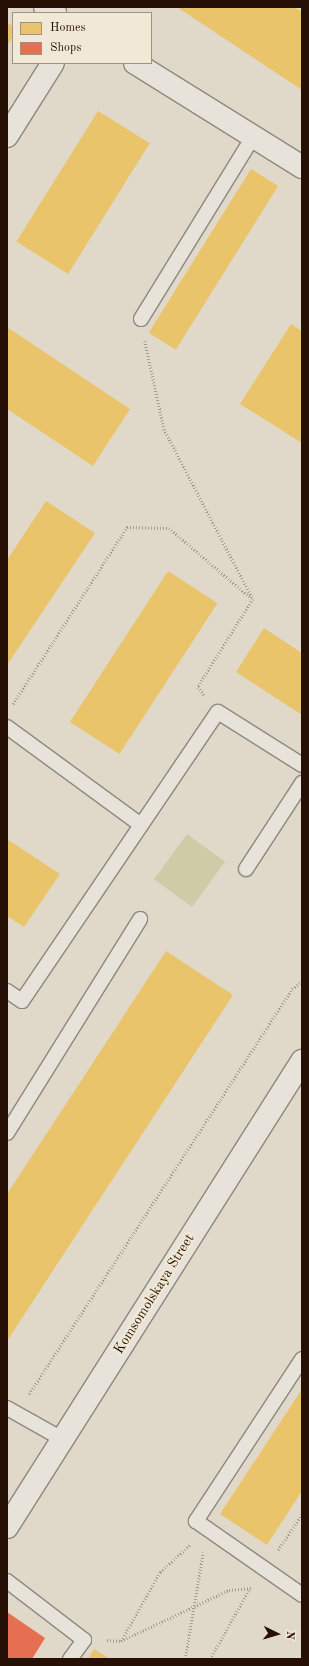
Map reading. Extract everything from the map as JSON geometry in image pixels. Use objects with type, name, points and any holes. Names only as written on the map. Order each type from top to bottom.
[{"type":"street","points":[[7,136],[52,64]]},
{"type":"street","points":[[137,64],[302,168]]},
{"type":"street","name":"Komsomolskaya Street","points":[[7,1527],[302,1061]]},
{"type":"lane","points":[[141,319],[253,137]]},
{"type":"lane","points":[[7,991],[22,1001],[218,712],[302,765]]},
{"type":"lane","points":[[7,727],[142,825]]},
{"type":"lane","points":[[246,869],[302,783]]},
{"type":"lane","points":[[7,1133],[140,919]]},
{"type":"lane","points":[[302,1359],[196,1521],[302,1595]]},
{"type":"lane","points":[[12,1411],[62,1439]]},
{"type":"lane","points":[[7,1581],[84,1640],[70,1659]]},
{"type":"path","points":[[141,319],[164,429],[253,599]]},
{"type":"path","points":[[11,706],[127,527],[169,528],[253,599]]},
{"type":"path","points":[[218,712],[198,686],[253,599]]},
{"type":"path","points":[[12,1411],[292,989],[302,981]]},
{"type":"path","points":[[184,1659],[191,1608],[208,1529]]},
{"type":"path","points":[[121,1641],[160,1572],[208,1529]]},
{"type":"path","points":[[84,1640],[121,1641],[229,1590],[287,1585]]},
{"type":"shaded area","points":[[187,834],[225,862],[192,907],[154,879]]},
{"type":"building: Homes","points":[[177,7],[294,7],[302,12],[302,90]]},
{"type":"building: Homes","points":[[7,23],[12,26],[12,38],[7,46]]},
{"type":"building: Homes","points":[[98,111],[150,143],[68,274],[16,242]]},
{"type":"building: Homes","points":[[251,169],[278,186],[176,350],[149,333]]},
{"type":"building: Homes","points":[[291,324],[302,331],[302,443],[240,404]]},
{"type":"building: Homes","points":[[7,327],[130,409],[93,466],[7,409]]},
{"type":"building: Homes","points":[[46,501],[95,533],[7,665],[7,560]]},
{"type":"building: Homes","points":[[168,571],[217,603],[119,754],[70,722]]},
{"type":"building: Homes","points":[[264,628],[302,653],[302,715],[236,672]]},
{"type":"building: Homes","points":[[7,839],[60,874],[24,927],[7,916]]},
{"type":"building: Homes","points":[[166,951],[233,995],[7,1341],[7,1194]]},
{"type":"building: Homes","points":[[302,1389],[302,1491],[267,1545],[220,1514]]},
{"type":"building: Homes","points":[[94,1649],[110,1659],[88,1659]]},
{"type":"building: Shops","points":[[7,1612],[45,1638],[32,1659],[7,1659]]}]
